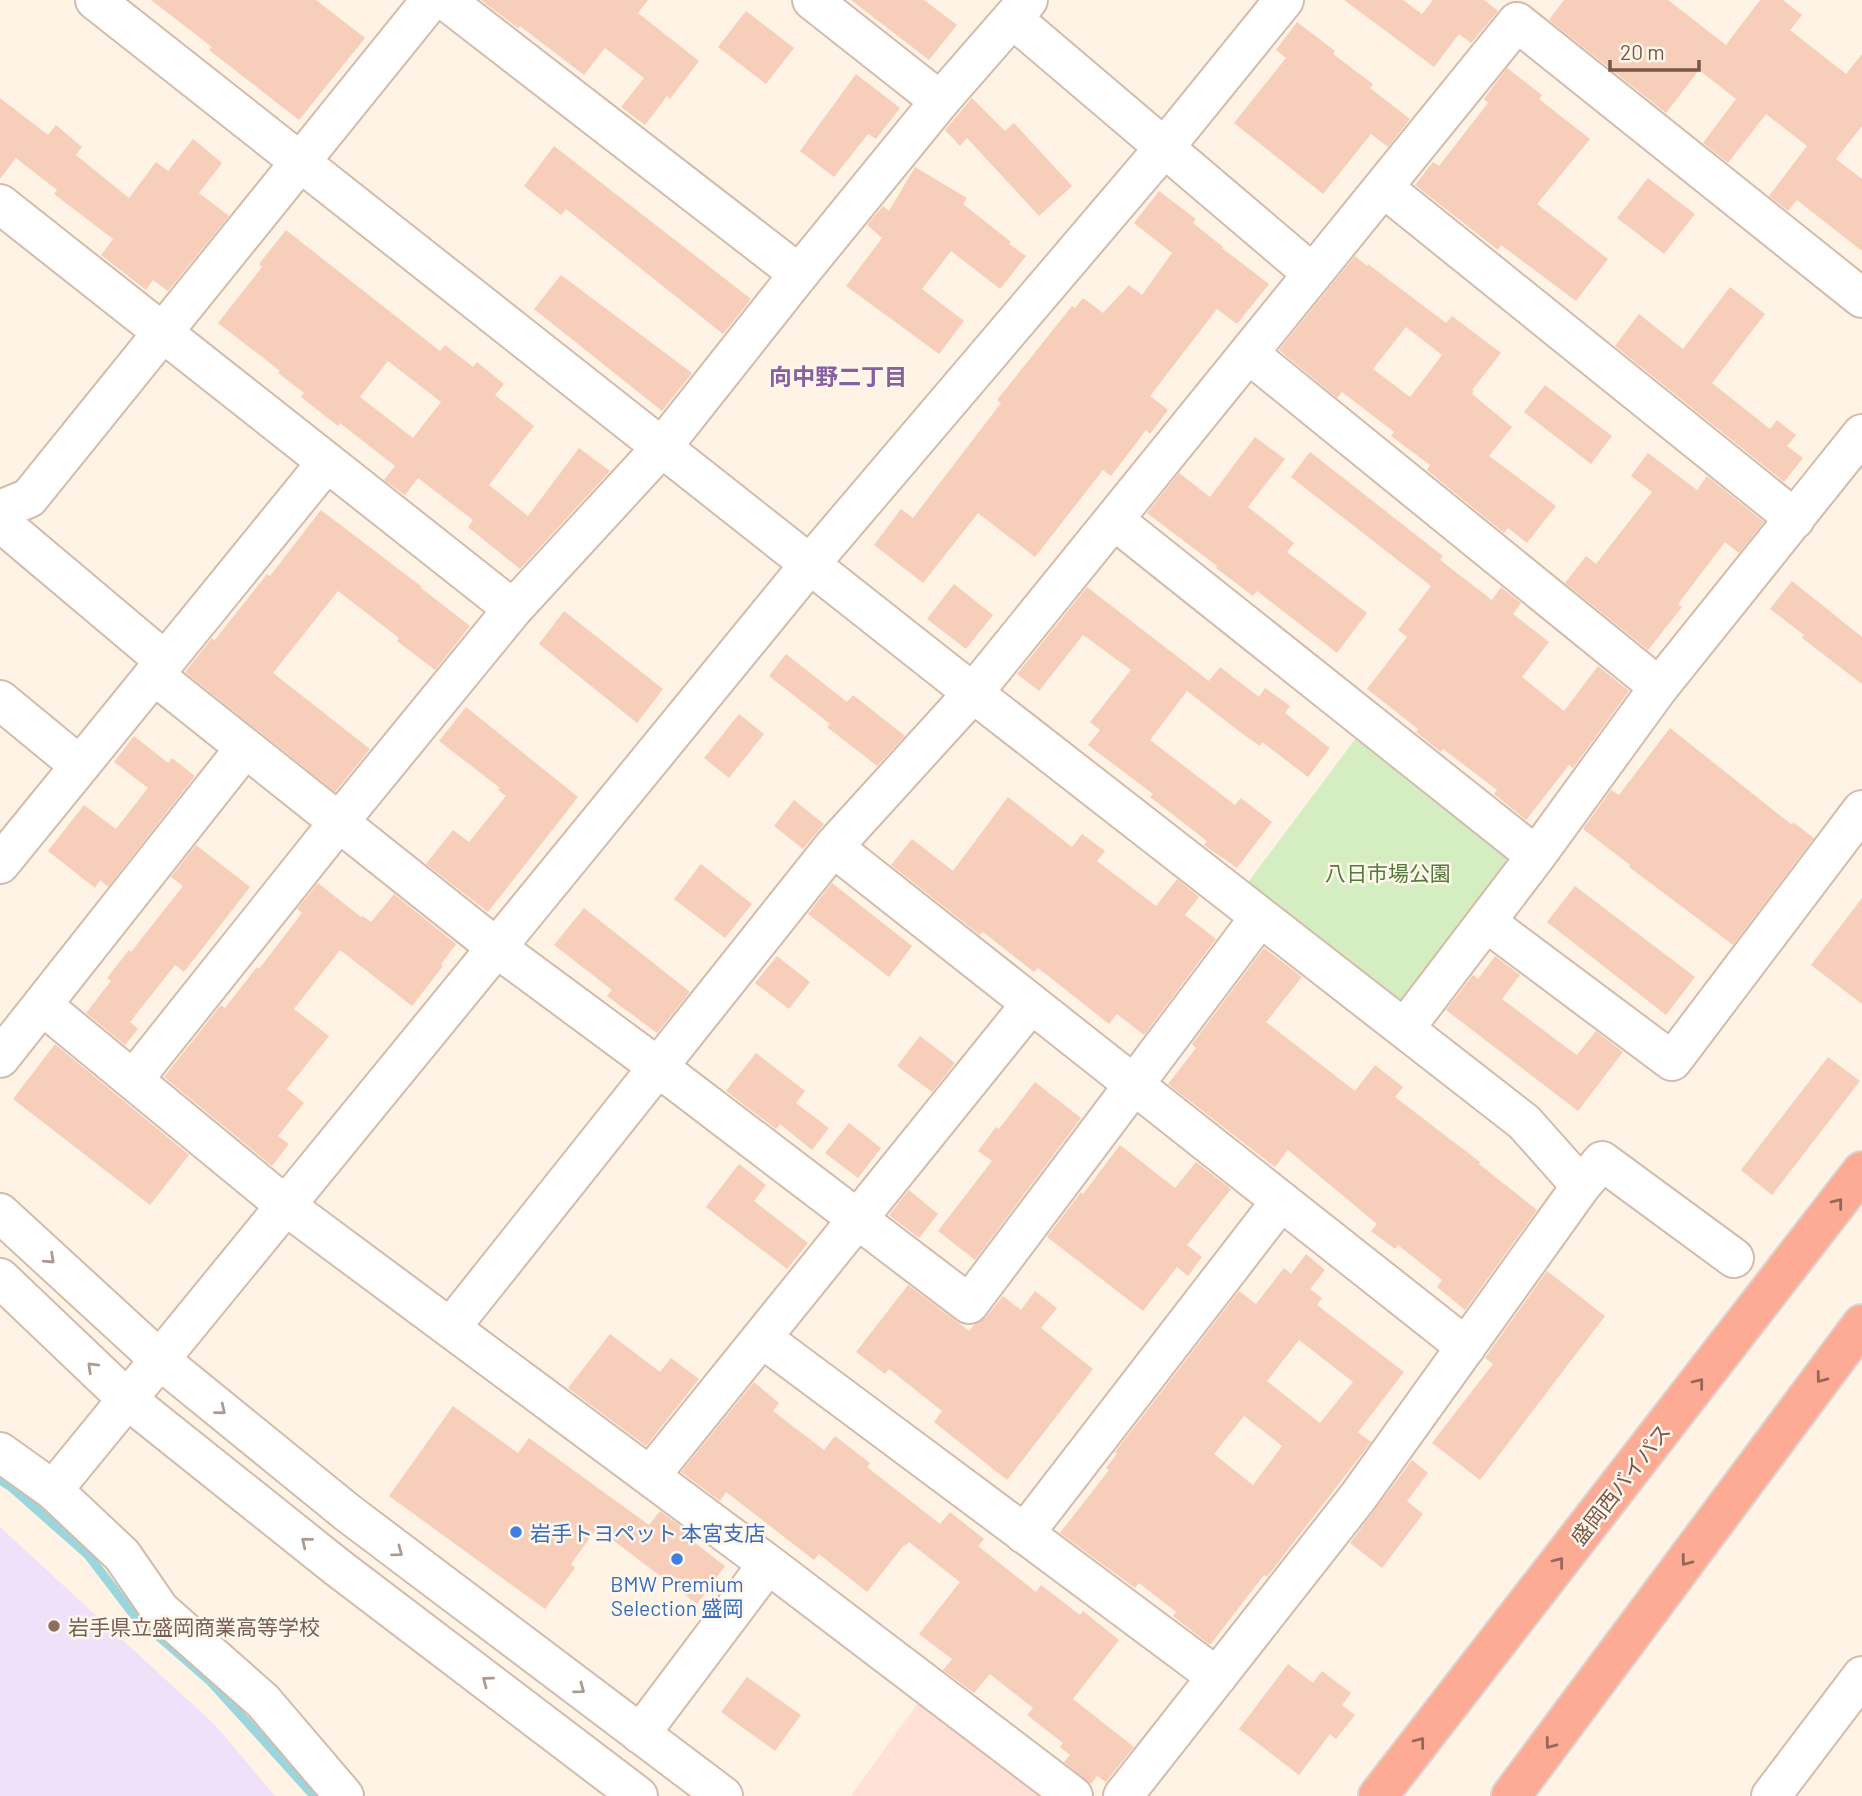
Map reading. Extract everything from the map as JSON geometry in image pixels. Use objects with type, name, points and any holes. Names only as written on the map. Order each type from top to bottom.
[{"type":"highway","name":"盛岡西バイパス","points":[[1378,1796],[1862,1171]]},
{"type":"highway","points":[[1511,1796],[1862,1324]]},
{"type":"street","points":[[95,0],[973,693],[1524,1122],[1581,1186]]},
{"type":"street","points":[[0,510],[29,498],[431,0]]},
{"type":"street","points":[[445,0],[799,274]]},
{"type":"street","points":[[812,0],[940,101]]},
{"type":"street","points":[[53,1490],[810,564],[1164,148],[1284,0]]},
{"type":"street","points":[[133,1080],[338,822],[513,609],[662,447],[940,101],[1020,10],[1164,148],[1313,274]]},
{"type":"street","points":[[451,1328],[833,848],[973,693],[1525,11],[1862,298]]},
{"type":"street","points":[[1384,188],[1795,519]]},
{"type":"street","points":[[0,204],[513,609]]},
{"type":"street","points":[[1249,354],[1659,687]]},
{"type":"street","points":[[1405,1028],[1659,687],[1862,434]]},
{"type":"street","points":[[0,864],[327,462]]},
{"type":"street","points":[[1114,520],[1535,856]]},
{"type":"street","points":[[0,522],[246,748],[497,947],[969,1304],[1260,917]]},
{"type":"street","points":[[0,700],[80,766]]},
{"type":"street","points":[[0,1058],[246,748]]},
{"type":"street","points":[[1486,922],[1672,1061],[1862,810]]},
{"type":"street","points":[[833,848],[1466,1347]]},
{"type":"street","points":[[650,1476],[1031,1004]]},
{"type":"street","points":[[42,1005],[286,1206],[768,1564],[1073,1796]]},
{"type":"street","points":[[1123,1796],[1358,1497],[1581,1186],[1602,1161],[1734,1258]]},
{"type":"street","points":[[1024,1534],[1281,1201]]},
{"type":"street","points":[[0,1213],[160,1360],[348,1513],[723,1796]]},
{"type":"street","points":[[0,1278],[128,1400],[337,1567],[599,1784],[638,1796]]},
{"type":"street","points":[[762,1338],[1217,1677]]},
{"type":"street","points":[[0,1452],[53,1490],[122,1555],[160,1610],[263,1701],[344,1796]]},
{"type":"street","points":[[640,1734],[768,1564]]},
{"type":"street","points":[[1771,1796],[1862,1676]]},
{"type":"shaded area","name":"岩手県立盛岡商業高等学校","points":[[0,1527],[215,1725],[275,1796],[0,1796]]},
{"type":"shaded area","points":[[923,1696],[1060,1796],[851,1796]]},
{"type":"green space","name":"八日市場公園","points":[[1362,730],[1518,860],[1415,1001],[1398,1002],[1246,885]]},
{"type":"building","points":[[151,0],[316,0],[365,38],[299,120],[209,50],[212,47]]},
{"type":"building","points":[[481,0],[648,0],[638,13],[699,61],[670,99],[667,96],[645,125],[621,107],[644,78],[605,48],[584,75]]},
{"type":"building","points":[[851,0],[924,0],[957,25],[929,60]]},
{"type":"building","points":[[1344,0],[1403,0],[1422,14],[1433,0],[1484,0],[1498,11],[1471,43],[1459,34],[1434,67]]},
{"type":"building","points":[[1564,0],[1668,0],[1726,45],[1760,0],[1783,0],[1802,15],[1790,30],[1846,74],[1862,54],[1862,126],[1836,159],[1862,179],[1862,251],[1797,200],[1788,211],[1769,196],[1807,146],[1766,114],[1728,163],[1703,143],[1736,99],[1699,70],[1666,113],[1549,20]]},
{"type":"building","points":[[746,11],[794,48],[766,84],[718,47]]},
{"type":"building","points":[[1297,22],[1335,51],[1333,54],[1373,84],[1370,88],[1410,119],[1388,147],[1371,134],[1323,194],[1234,123],[1286,58],[1276,50]]},
{"type":"building","points":[[1507,68],[1542,95],[1539,99],[1590,139],[1537,204],[1608,259],[1576,301],[1501,245],[1498,250],[1415,185],[1433,162],[1439,166],[1488,103],[1484,99]]},
{"type":"building","points":[[856,74],[900,108],[876,139],[868,134],[834,177],[800,151]]},
{"type":"building","points":[[0,98],[48,135],[56,125],[82,147],[76,155],[129,198],[156,162],[168,171],[193,139],[222,163],[199,193],[229,216],[168,291],[153,280],[146,290],[101,255],[113,239],[54,194],[57,190],[16,158],[0,179]]},
{"type":"building","points":[[972,98],[1005,131],[1014,123],[1072,186],[1039,216],[967,138],[960,146],[945,130]]},
{"type":"building","points":[[554,146],[751,299],[723,334],[566,209],[561,215],[524,186]]},
{"type":"building","points":[[915,167],[967,198],[963,204],[1026,256],[1000,289],[951,251],[922,289],[964,321],[939,354],[846,286],[882,238],[867,225],[883,206],[889,211]]},
{"type":"building","points":[[1648,178],[1695,214],[1664,254],[1617,218]]},
{"type":"building","points":[[1159,191],[1196,219],[1193,223],[1222,248],[1269,284],[1237,324],[1217,309],[1150,396],[1168,410],[1150,434],[1146,430],[1111,476],[1103,470],[1035,557],[978,513],[923,583],[874,545],[901,509],[913,518],[1001,403],[997,400],[1072,306],[1075,308],[1083,298],[1103,313],[1129,285],[1142,295],[1172,253],[1134,223]]},
{"type":"building","points":[[286,230],[440,351],[445,345],[473,367],[477,362],[504,384],[495,395],[534,426],[489,485],[528,516],[579,448],[610,471],[520,569],[468,527],[473,520],[418,478],[405,495],[384,480],[395,466],[340,423],[338,426],[301,397],[304,393],[278,373],[280,371],[218,323],[262,267],[259,264]],"holes":[[[388,361],[441,402],[413,438],[360,397]]]},
{"type":"building","points":[[1355,256],[1446,323],[1452,316],[1501,353],[1472,390],[1472,394],[1512,427],[1489,456],[1556,506],[1527,543],[1508,528],[1504,533],[1427,470],[1430,465],[1391,436],[1394,432],[1342,392],[1337,398],[1279,350]],"holes":[[[1406,327],[1442,355],[1410,397],[1373,369]]]},
{"type":"building","points":[[561,275],[692,373],[662,411],[534,309]]},
{"type":"building","points":[[1730,287],[1765,314],[1712,383],[1770,429],[1777,420],[1796,435],[1787,446],[1803,458],[1784,482],[1615,346],[1639,314],[1683,349]]},
{"type":"building","points":[[1545,385],[1612,436],[1591,464],[1524,412]]},
{"type":"building","points":[[1255,437],[1285,459],[1248,507],[1294,543],[1287,552],[1367,613],[1337,653],[1257,591],[1253,596],[1147,513],[1179,473],[1210,497]]},
{"type":"building","points":[[1310,452],[1443,556],[1440,560],[1492,600],[1501,587],[1521,603],[1513,614],[1549,642],[1522,677],[1564,711],[1598,666],[1629,691],[1573,768],[1569,765],[1526,820],[1494,794],[1497,790],[1443,749],[1441,752],[1416,732],[1418,729],[1367,689],[1407,637],[1398,630],[1431,586],[1291,477]]},
{"type":"building","points":[[1648,453],[1697,490],[1707,476],[1764,522],[1739,553],[1725,542],[1678,604],[1682,607],[1648,650],[1565,583],[1586,556],[1596,564],[1652,492],[1631,476]]},
{"type":"building","points":[[321,510],[470,626],[435,670],[338,591],[273,673],[370,749],[335,792],[185,672],[212,638],[214,641],[267,574],[270,576]]},
{"type":"building","points":[[1792,581],[1862,637],[1862,684],[1802,638],[1804,635],[1770,609]]},
{"type":"building","points":[[954,584],[993,615],[966,649],[927,619]]},
{"type":"building","points":[[1087,587],[1209,681],[1220,667],[1259,697],[1265,688],[1290,706],[1285,713],[1330,748],[1308,777],[1262,742],[1260,746],[1244,735],[1187,691],[1150,740],[1235,805],[1241,798],[1272,822],[1237,868],[1204,845],[1207,841],[1150,797],[1153,794],[1088,745],[1100,730],[1090,722],[1131,670],[1083,635],[1039,691],[1017,674]]},
{"type":"building","points":[[564,611],[663,689],[637,723],[539,644]]},
{"type":"building","points":[[786,654],[847,702],[853,695],[905,736],[877,766],[827,727],[830,724],[769,676]]},
{"type":"building","points":[[466,707],[578,797],[488,912],[426,864],[453,830],[469,842],[506,796],[498,790],[500,788],[439,741]]},
{"type":"building","points":[[739,714],[764,734],[729,778],[704,758]]},
{"type":"building","points":[[1670,728],[1792,825],[1793,822],[1814,838],[1733,945],[1583,829],[1611,790],[1619,795]]},
{"type":"building","points":[[134,736],[168,763],[172,758],[195,776],[108,887],[100,880],[95,888],[48,851],[84,805],[116,829],[148,788],[114,762]]},
{"type":"building","points":[[1008,797],[1072,847],[1082,834],[1105,851],[1097,861],[1156,906],[1177,879],[1199,897],[1185,915],[1216,939],[1144,1035],[1117,1014],[1109,1024],[1038,968],[1034,972],[983,932],[980,935],[891,865],[912,839],[953,871]]},
{"type":"building","points":[[794,800],[824,824],[803,849],[774,826]]},
{"type":"building","points":[[196,845],[250,887],[184,972],[175,965],[130,1022],[138,1029],[125,1045],[86,1013],[111,981],[107,978],[183,886],[171,877]]},
{"type":"building","points":[[701,864],[752,904],[725,938],[674,899]]},
{"type":"building","points":[[318,883],[371,922],[394,894],[456,944],[441,964],[443,966],[412,1006],[340,950],[294,1009],[329,1036],[287,1089],[304,1103],[278,1136],[289,1144],[272,1166],[164,1077],[221,1005],[225,1008],[257,967],[259,969],[302,913],[297,909]]},
{"type":"building","points":[[832,883],[912,946],[889,977],[808,914]]},
{"type":"building","points":[[1575,886],[1695,977],[1666,1015],[1547,922]]},
{"type":"building","points":[[1862,898],[1862,1004],[1811,965]]},
{"type":"building","points":[[584,908],[690,992],[657,1033],[607,996],[612,990],[554,945]]},
{"type":"building","points":[[1264,948],[1302,977],[1266,1022],[1355,1091],[1375,1065],[1403,1087],[1395,1097],[1537,1210],[1465,1310],[1437,1287],[1442,1280],[1398,1245],[1395,1249],[1371,1231],[1377,1224],[1288,1150],[1275,1167],[1168,1084],[1196,1048],[1192,1044]]},
{"type":"building","points":[[777,956],[810,982],[789,1009],[755,983]]},
{"type":"building","points":[[1495,956],[1520,975],[1502,999],[1567,1048],[1577,1055],[1596,1031],[1623,1052],[1578,1111],[1446,1010],[1473,975],[1478,979]]},
{"type":"building","points":[[920,1036],[955,1063],[932,1092],[897,1066]]},
{"type":"building","points":[[55,1044],[189,1155],[150,1205],[13,1099]]},
{"type":"building","points":[[756,1053],[805,1091],[796,1103],[829,1128],[812,1150],[780,1124],[776,1129],[726,1091]]},
{"type":"building","points":[[1828,1057],[1860,1081],[1772,1195],[1741,1170]]},
{"type":"building","points":[[1035,1082],[1081,1118],[975,1260],[938,1231],[992,1161],[978,1151],[996,1127],[999,1129]]},
{"type":"building","points":[[849,1123],[881,1148],[858,1178],[825,1153]]},
{"type":"building","points":[[1120,1145],[1175,1188],[1196,1162],[1231,1189],[1187,1245],[1202,1257],[1188,1276],[1177,1267],[1143,1311],[1047,1237]]},
{"type":"building","points":[[739,1164],[766,1185],[754,1201],[808,1243],[787,1269],[706,1207]]},
{"type":"building","points":[[909,1190],[938,1214],[919,1238],[889,1215]]},
{"type":"building","points":[[1306,1254],[1325,1270],[1310,1289],[1322,1298],[1317,1305],[1404,1372],[1358,1432],[1371,1442],[1267,1577],[1264,1575],[1210,1645],[1173,1616],[1176,1612],[1139,1583],[1135,1588],[1060,1533],[1109,1470],[1106,1468],[1117,1454],[1115,1452],[1239,1291],[1256,1304],[1284,1268],[1291,1274]],"holes":[[[1299,1340],[1353,1382],[1320,1423],[1267,1381]],[[1244,1416],[1282,1446],[1253,1485],[1214,1454]]]},
{"type":"building","points":[[1547,1271],[1605,1316],[1480,1480],[1432,1443],[1493,1364],[1485,1358]]},
{"type":"building","points":[[908,1285],[969,1331],[986,1317],[1003,1296],[1021,1310],[1035,1291],[1057,1308],[1041,1328],[1093,1369],[1007,1480],[934,1422],[942,1411],[889,1369],[885,1374],[856,1352]]},
{"type":"building","points":[[610,1334],[660,1372],[671,1358],[699,1379],[646,1446],[568,1388]]},
{"type":"building","points":[[754,1382],[779,1403],[773,1411],[824,1450],[835,1436],[870,1463],[867,1467],[940,1524],[950,1512],[984,1539],[978,1546],[1036,1592],[1041,1585],[1080,1615],[1083,1611],[1119,1640],[1073,1699],[1134,1747],[1106,1782],[1097,1776],[1091,1784],[1064,1762],[1070,1755],[1060,1747],[1063,1743],[1027,1715],[1033,1708],[990,1674],[974,1693],[943,1670],[952,1659],[919,1634],[960,1582],[909,1542],[867,1592],[819,1554],[814,1560],[726,1492],[720,1501],[681,1472]]},
{"type":"building","name":"岩手トヨペット 本宮支店","points":[[453,1406],[518,1453],[529,1438],[649,1525],[660,1511],[693,1535],[690,1539],[725,1566],[697,1604],[597,1528],[571,1564],[575,1568],[545,1609],[389,1496]]},
{"type":"building","points":[[1412,1460],[1428,1473],[1407,1501],[1423,1514],[1382,1568],[1350,1543]]},
{"type":"building","points":[[1288,1664],[1313,1683],[1322,1671],[1351,1693],[1342,1705],[1355,1715],[1336,1739],[1330,1734],[1299,1775],[1239,1729]]},
{"type":"building","points":[[747,1677],[801,1715],[775,1751],[721,1712]]},
{"type":"waterway","points":[[0,1480],[88,1555],[133,1614],[210,1681],[314,1796]]},
{"type":"place","name":"岩手トヨペット 本宮支店","points":[[516,1532]]},
{"type":"place","name":"BMW Premium Selection 盛岡","points":[[677,1559]]},
{"type":"place","name":"岩手県立盛岡商業高等学校","points":[[54,1626]]},
{"type":"district","name":"向中野二丁目","points":[[838,376]]}]
